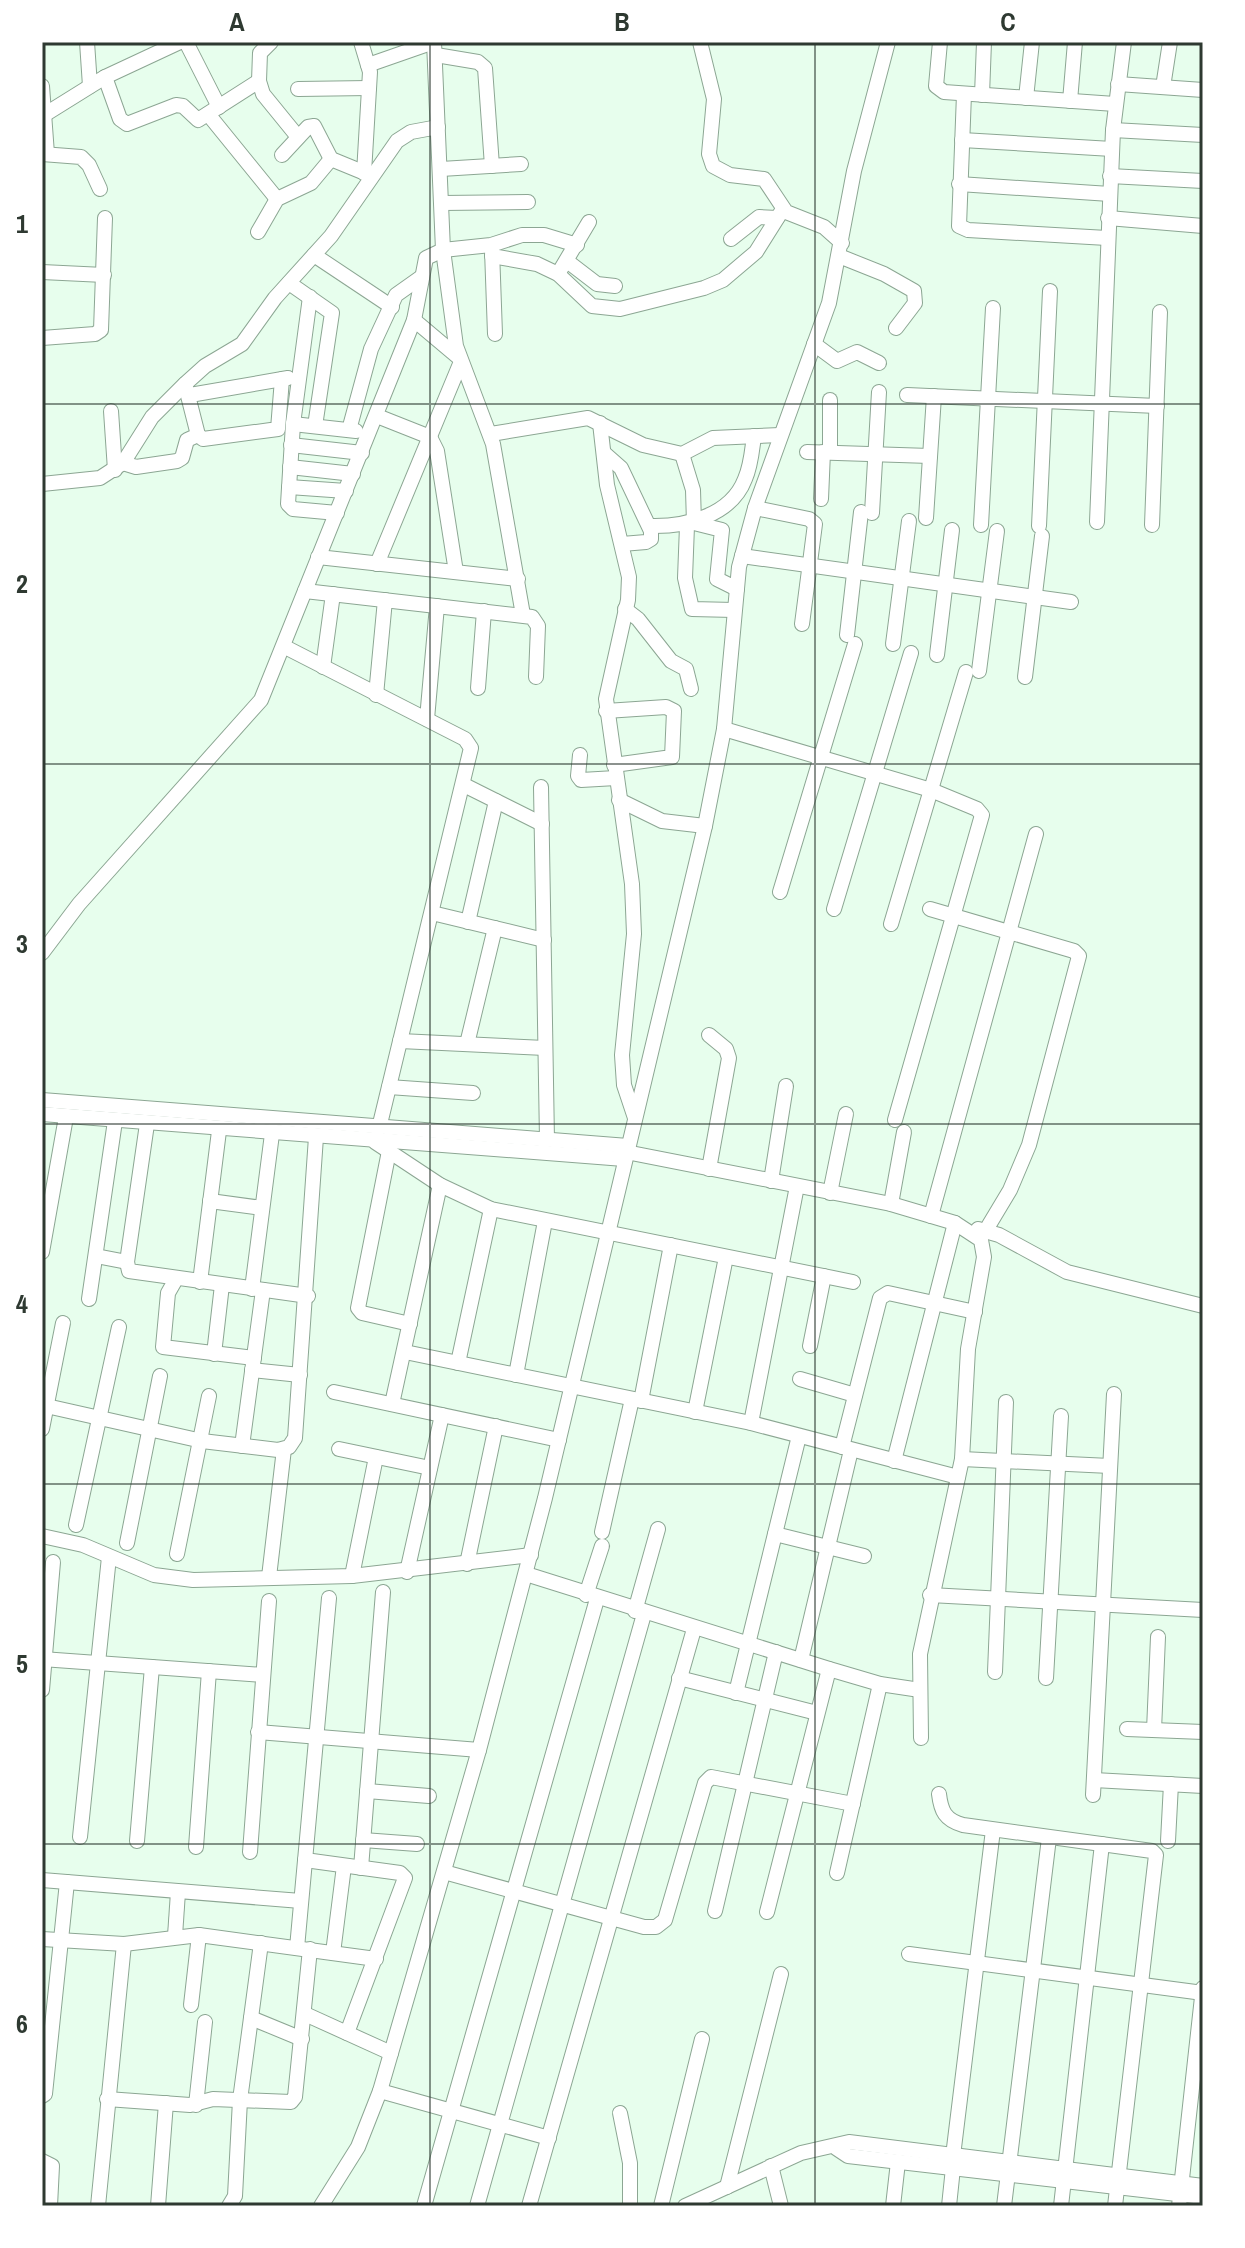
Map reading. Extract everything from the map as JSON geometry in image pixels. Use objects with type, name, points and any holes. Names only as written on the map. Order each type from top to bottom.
[{"type":"street","points":[[87,42],[90,86]]},
{"type":"street","points":[[44,115],[105,77],[180,42]]},
{"type":"street","points":[[186,42],[214,111],[277,199]]},
{"type":"street","points":[[271,42],[260,53],[259,81],[263,94],[298,137]]},
{"type":"street","points":[[361,42],[368,65],[367,174]]},
{"type":"street","points":[[700,42],[714,99],[710,160],[722,173],[764,179],[780,214]]},
{"type":"street","points":[[321,2206],[358,2147],[380,2091],[479,1750],[531,1555],[705,826],[724,729],[742,556],[780,435],[829,303],[854,171],[888,42]]},
{"type":"street","points":[[940,42],[936,86],[944,92],[1115,104]]},
{"type":"street","points":[[982,95],[984,42]]},
{"type":"street","points":[[1026,98],[1032,42]]},
{"type":"street","points":[[1070,101],[1075,42]]},
{"type":"street","points":[[1097,522],[1110,176],[1115,104],[1124,42]]},
{"type":"street","points":[[1163,87],[1170,42]]},
{"type":"street","points":[[368,65],[435,46],[478,62],[485,68],[492,166]]},
{"type":"street","points":[[435,46],[443,250],[459,360],[491,434],[523,615]]},
{"type":"street","points":[[105,77],[123,123],[176,105],[183,106],[195,120],[259,81]]},
{"type":"street","points":[[1118,84],[1203,90]]},
{"type":"street","points":[[42,86],[44,154],[81,157],[89,165],[100,189]]},
{"type":"street","points":[[298,89],[369,88]]},
{"type":"street","points":[[964,94],[958,222],[962,228],[1107,238]]},
{"type":"street","points":[[282,155],[308,127],[317,128],[322,147],[331,159],[367,174]]},
{"type":"street","points":[[119,467],[152,417],[187,390],[205,366],[242,344],[289,283],[331,236],[367,174],[404,135],[438,127]]},
{"type":"street","points":[[1113,130],[1203,135]]},
{"type":"street","points":[[962,140],[1112,149]]},
{"type":"street","points":[[258,232],[277,199],[311,183],[331,159]]},
{"type":"street","points":[[441,169],[521,164]]},
{"type":"street","points":[[1110,176],[1203,181]]},
{"type":"street","points":[[959,184],[1110,194]]},
{"type":"street","points":[[442,203],[528,202]]},
{"type":"street","points":[[42,953],[96,885],[246,722],[261,700],[285,647],[414,320],[426,258],[443,250],[492,251],[530,262],[558,274],[588,302],[601,309],[685,293],[735,273],[762,245],[780,214]]},
{"type":"street","points":[[731,239],[759,217],[780,214],[824,227],[840,250],[914,291],[915,303],[896,328]]},
{"type":"street","points":[[42,338],[99,333],[103,325],[105,218]]},
{"type":"street","points":[[1108,218],[1203,226]]},
{"type":"street","points":[[558,274],[589,222]]},
{"type":"street","points":[[492,251],[512,236],[533,234],[577,245]]},
{"type":"street","points":[[492,251],[495,334]]},
{"type":"street","points":[[314,255],[392,307]]},
{"type":"street","points":[[567,261],[597,284],[615,286]]},
{"type":"street","points":[[42,272],[104,275]]},
{"type":"street","points":[[349,430],[371,349],[399,291],[420,278]]},
{"type":"street","points":[[289,283],[331,311],[315,426]]},
{"type":"street","points":[[1025,677],[1040,531],[1050,291]]},
{"type":"street","points":[[310,297],[293,424],[288,504],[293,509],[337,513]]},
{"type":"street","points":[[981,525],[993,308]]},
{"type":"street","points":[[1152,525],[1160,312]]},
{"type":"street","points":[[414,320],[459,360]]},
{"type":"street","points":[[814,344],[837,361],[857,352],[879,363]]},
{"type":"street","points":[[377,564],[459,360]]},
{"type":"street","points":[[187,390],[299,376]]},
{"type":"street","points":[[187,390],[198,435],[203,439],[277,430],[282,379]]},
{"type":"street","points":[[780,892],[821,758],[851,639],[856,572],[875,454],[879,392]]},
{"type":"street","points":[[907,395],[1157,406]]},
{"type":"street","points":[[926,518],[934,396]]},
{"type":"street","points":[[821,499],[830,400]]},
{"type":"street","points":[[111,411],[119,467]]},
{"type":"street","points":[[377,416],[430,437],[439,458],[456,572]]},
{"type":"street","points":[[491,434],[584,418],[643,445],[682,454],[713,438],[780,435]]},
{"type":"street","points":[[600,423],[609,494],[629,577],[625,609],[608,678],[606,711],[631,868],[634,934],[622,1073],[635,1118]]},
{"type":"street","points":[[293,424],[370,433]]},
{"type":"street","points":[[42,484],[92,480],[119,467],[180,459],[187,440],[198,435]]},
{"type":"street","points":[[690,524],[739,489],[746,477],[754,436]]},
{"type":"street","points":[[291,445],[362,453]]},
{"type":"street","points":[[807,452],[930,456]]},
{"type":"street","points":[[604,453],[621,468],[650,526],[649,541],[622,544]]},
{"type":"street","points":[[682,454],[693,490],[685,578],[692,609],[734,610]]},
{"type":"street","points":[[290,467],[353,474]]},
{"type":"street","points":[[289,487],[346,491]]},
{"type":"street","points":[[755,508],[813,521],[816,528],[802,624]]},
{"type":"street","points":[[893,644],[909,521]]},
{"type":"street","points":[[650,526],[690,524],[722,530],[717,579],[737,589]]},
{"type":"street","points":[[937,655],[952,530]]},
{"type":"street","points":[[891,924],[931,790],[972,672],[992,591],[997,531]]},
{"type":"street","points":[[742,556],[1071,602]]},
{"type":"street","points":[[318,557],[518,579]]},
{"type":"street","points":[[305,591],[523,615],[538,622],[536,677]]},
{"type":"street","points":[[323,667],[333,594]]},
{"type":"street","points":[[376,695],[385,600]]},
{"type":"street","points":[[427,719],[437,606]]},
{"type":"street","points":[[625,609],[638,619],[668,658],[686,669],[691,689]]},
{"type":"street","points":[[478,688],[484,611]]},
{"type":"street","points":[[285,647],[469,743],[471,754],[464,785],[376,1134]]},
{"type":"street","points":[[834,909],[911,653]]},
{"type":"street","points":[[580,755],[581,780],[672,757],[674,711],[666,707],[606,711]]},
{"type":"street","points":[[724,729],[931,790],[977,809],[982,815],[900,1126],[891,1204]]},
{"type":"street","points":[[464,785],[542,824]]},
{"type":"street","points":[[541,787],[547,1140]]},
{"type":"street","points":[[619,800],[662,821],[705,826]]},
{"type":"street","points":[[468,922],[496,801]]},
{"type":"street","points":[[931,1216],[1036,834]]},
{"type":"street","points":[[930,909],[1074,951],[1079,961],[1029,1145],[992,1232]]},
{"type":"street","points":[[432,913],[544,940]]},
{"type":"street","points":[[467,1044],[495,928]]},
{"type":"street","points":[[709,1035],[726,1049],[729,1058],[709,1169]]},
{"type":"street","points":[[400,1041],[545,1048]]},
{"type":"street","points":[[771,1181],[786,1086]]},
{"type":"street","points":[[389,1087],[473,1093]]},
{"type":"street","points":[[42,1100],[376,1134],[626,1153]]},
{"type":"street","points":[[42,1114],[316,1137],[376,1134],[547,1140],[626,1153],[891,1204],[961,1226],[992,1232],[1067,1272],[1203,1306]]},
{"type":"street","points":[[830,1193],[846,1114]]},
{"type":"street","points":[[43,1246],[48,1182],[66,1117]]},
{"type":"street","points":[[89,1299],[115,1121]]},
{"type":"street","points":[[147,1124],[127,1262],[133,1274],[308,1296]]},
{"type":"street","points":[[200,1282],[219,1131]]},
{"type":"street","points":[[242,1446],[253,1364],[262,1208],[272,1134]]},
{"type":"street","points":[[376,1134],[389,1151],[440,1185],[491,1209],[853,1282]]},
{"type":"street","points":[[269,1577],[284,1449],[295,1438],[308,1296],[316,1137]]},
{"type":"street","points":[[389,1151],[358,1308],[362,1313],[410,1324]]},
{"type":"street","points":[[392,1404],[440,1185]]},
{"type":"street","points":[[751,1423],[797,1186]]},
{"type":"street","points":[[210,1201],[262,1208]]},
{"type":"street","points":[[458,1363],[491,1209]]},
{"type":"street","points":[[516,1375],[545,1221]]},
{"type":"street","points":[[894,1461],[936,1304],[961,1226]]},
{"type":"street","points":[[837,1873],[853,1804],[901,1687],[920,1654],[930,1595],[962,1459],[968,1349],[984,1251],[981,1240],[961,1226]]},
{"type":"street","points":[[424,2206],[592,1597],[602,1539],[671,1245]]},
{"type":"street","points":[[96,1256],[127,1262]]},
{"type":"street","points":[[695,1412],[726,1257]]},
{"type":"street","points":[[810,1346],[824,1276]]},
{"type":"street","points":[[176,1279],[168,1293],[161,1344],[167,1349],[214,1354],[300,1375]]},
{"type":"street","points":[[214,1354],[222,1285]]},
{"type":"street","points":[[801,1660],[828,1547],[855,1395],[880,1298],[888,1293],[975,1312]]},
{"type":"street","points":[[42,1429],[44,1406],[63,1323]]},
{"type":"street","points":[[76,1525],[119,1327]]},
{"type":"street","points":[[405,1352],[751,1423],[958,1477]]},
{"type":"street","points":[[127,1543],[160,1376]]},
{"type":"street","points":[[800,1379],[855,1395]]},
{"type":"street","points":[[334,1392],[559,1440]]},
{"type":"street","points":[[1114,1394],[1094,1788],[1171,1784],[1203,1786]]},
{"type":"street","points":[[177,1554],[209,1396]]},
{"type":"street","points":[[995,1672],[1006,1402]]},
{"type":"street","points":[[44,1406],[202,1441],[284,1449]]},
{"type":"street","points":[[407,1572],[442,1415]]},
{"type":"street","points":[[1046,1678],[1061,1416]]},
{"type":"street","points":[[467,1564],[496,1426]]},
{"type":"street","points":[[736,1693],[799,1436]]},
{"type":"street","points":[[339,1449],[430,1468]]},
{"type":"street","points":[[352,1576],[376,1457]]},
{"type":"street","points":[[962,1459],[1110,1466]]},
{"type":"street","points":[[477,2206],[563,1905],[658,1529]]},
{"type":"street","points":[[775,1534],[864,1556]]},
{"type":"street","points":[[42,1536],[83,1545],[172,1579],[352,1576],[407,1572],[531,1555]]},
{"type":"street","points":[[80,1837],[109,1557]]},
{"type":"street","points":[[42,1690],[53,1562]]},
{"type":"street","points":[[526,1574],[694,1629],[901,1687]]},
{"type":"street","points":[[361,1868],[383,1592]]},
{"type":"street","points":[[930,1595],[1203,1610]]},
{"type":"street","points":[[107,2099],[196,2105],[208,2100],[291,2102],[305,2014],[301,1901],[329,1598]]},
{"type":"street","points":[[250,1852],[269,1601]]},
{"type":"street","points":[[529,2206],[694,1629]]},
{"type":"street","points":[[1154,1730],[1158,1637]]},
{"type":"street","points":[[715,1911],[776,1652]]},
{"type":"street","points":[[43,1659],[263,1675]]},
{"type":"street","points":[[137,1841],[152,1667]]},
{"type":"street","points":[[767,1912],[829,1669]]},
{"type":"street","points":[[196,1847],[209,1671]]},
{"type":"street","points":[[679,1678],[817,1713]]},
{"type":"street","points":[[901,1687],[921,1738]]},
{"type":"street","points":[[1127,1729],[1203,1732]]},
{"type":"street","points":[[258,1732],[479,1750]]},
{"type":"street","points":[[444,1872],[644,1927],[661,1925],[705,1783],[717,1776],[853,1804]]},
{"type":"street","points":[[1168,1841],[1171,1784]]},
{"type":"street","points":[[367,1791],[429,1796]]},
{"type":"street","points":[[939,1794],[942,1811],[949,1819],[993,1830],[1152,1851],[1156,1855],[1115,2206]]},
{"type":"street","points":[[949,2206],[993,1830]]},
{"type":"street","points":[[1004,2206],[1049,1838]]},
{"type":"street","points":[[363,1840],[417,1844]]},
{"type":"street","points":[[1061,2206],[1102,1844]]},
{"type":"street","points":[[305,1860],[400,1873],[405,1878],[347,2033]]},
{"type":"street","points":[[333,1953],[344,1866]]},
{"type":"street","points":[[42,1880],[301,1901]]},
{"type":"street","points":[[42,2096],[67,1882]]},
{"type":"street","points":[[175,1936],[178,1892]]},
{"type":"street","points":[[42,1939],[124,1944],[199,1935],[376,1959]]},
{"type":"street","points":[[191,2005],[199,1935]]},
{"type":"street","points":[[229,2206],[235,2196],[240,2100],[261,1943]]},
{"type":"street","points":[[98,2206],[124,1944]]},
{"type":"street","points":[[909,1954],[1143,1986],[1203,1991],[1180,2195]]},
{"type":"street","points":[[727,2187],[781,1974]]},
{"type":"street","points":[[305,2014],[391,2053]]},
{"type":"street","points":[[251,2018],[302,2039]]},
{"type":"street","points":[[196,2105],[205,2022]]},
{"type":"street","points":[[661,2206],[702,2039]]},
{"type":"street","points":[[380,2091],[549,2138]]},
{"type":"street","points":[[158,2206],[166,2103]]},
{"type":"street","points":[[620,2113],[630,2163],[630,2206]]},
{"type":"street","points":[[685,2206],[810,2150],[832,2148],[849,2142],[953,2162],[1118,2182],[1203,2197]]},
{"type":"street","points":[[832,2148],[848,2156],[898,2162],[953,2162]]},
{"type":"street","points":[[42,2161],[52,2166],[50,2206]]},
{"type":"street","points":[[893,2206],[898,2162]]},
{"type":"street","points":[[771,2166],[781,2206]]},
{"type":"street","points":[[1180,2195],[1203,2186]]}]
